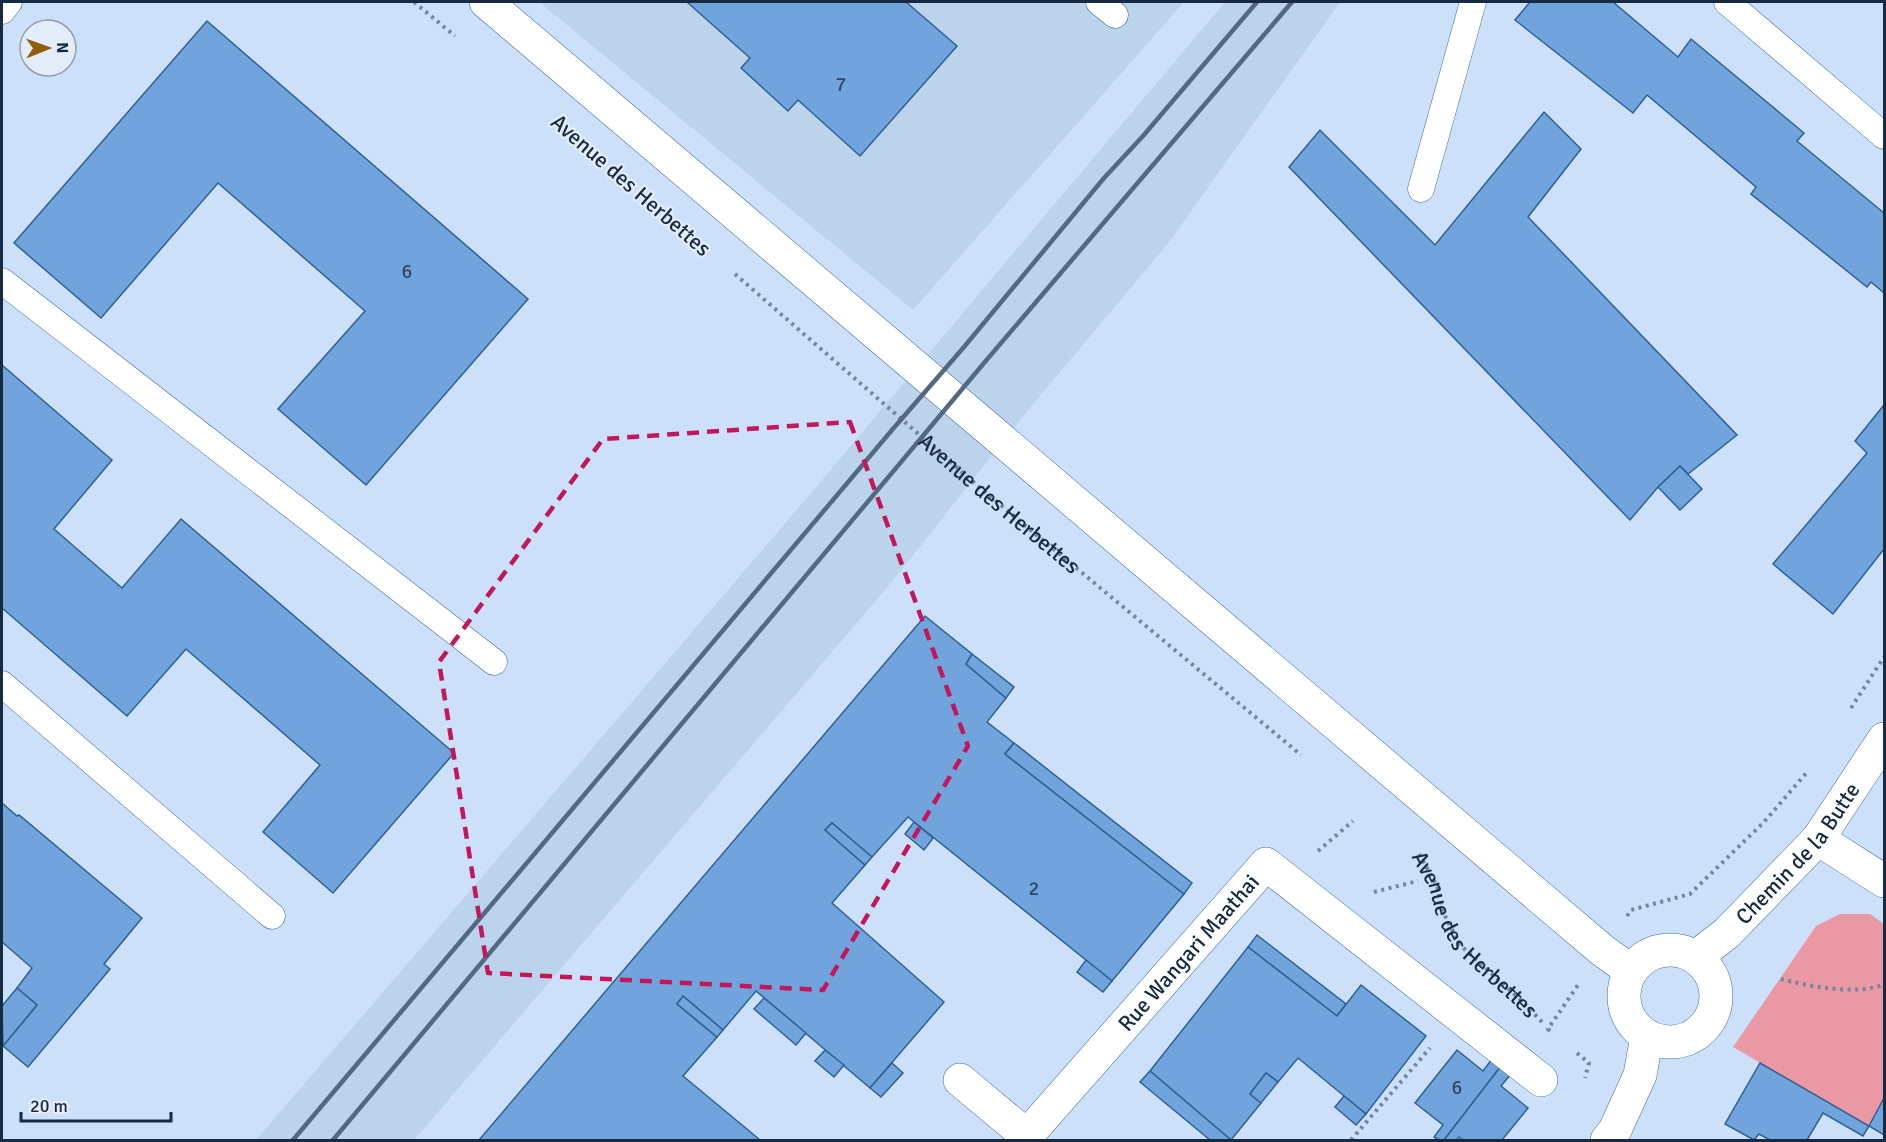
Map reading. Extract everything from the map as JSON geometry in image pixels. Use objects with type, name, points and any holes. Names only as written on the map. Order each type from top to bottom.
[{"type":"street","name":"Avenue des Herbettes","points":[[486,2],[1593,943],[1631,971]]},
{"type":"street","name":"Chemin de la Butte","points":[[1696,957],[1727,933],[1818,839],[1884,739]]},
{"type":"street","points":[[1818,839],[1884,881]]},
{"type":"street","name":"Rue Wangari Maathai","points":[[1025,1138],[1266,864],[1541,1080]]},
{"type":"street","points":[[1661,950],[1681,950],[1696,957],[1709,970],[1715,988],[1713,1012],[1708,1021],[1698,1033],[1675,1042],[1647,1036],[1627,1012],[1625,986],[1631,971],[1642,958],[1661,950]]},
{"type":"street","points":[[1607,1140],[1615,1130],[1640,1075],[1647,1036]]},
{"type":"street","points":[[960,1080],[1025,1138]]},
{"type":"lane","points":[[2,11],[9,2]]},
{"type":"lane","points":[[1421,189],[1473,2]]},
{"type":"lane","points":[[1726,2],[1884,136]]},
{"type":"lane","points":[[2,281],[494,662]]},
{"type":"lane","points":[[2,684],[272,916]]},
{"type":"path","points":[[414,2],[459,39]]},
{"type":"path","name":"Avenue des Herbettes","points":[[732,272],[985,492],[1308,761]]},
{"type":"path","points":[[1848,713],[1884,657]]},
{"type":"path","name":"Chemin de la Butte","points":[[1625,918],[1631,910],[1690,894],[1764,822],[1809,769]]},
{"type":"path","name":"Avenue des Herbettes","points":[[1414,850],[1421,857],[1437,886],[1444,914],[1460,945],[1521,1000],[1548,1029]]},
{"type":"path","points":[[1781,979],[1798,984],[1837,989],[1878,987],[1884,984]]},
{"type":"path","points":[[1351,1140],[1458,1015]]},
{"type":"highlighted area","points":[[850,422],[968,746],[823,990],[488,973],[439,662],[603,439]]},
{"type":"shaded area","points":[[539,2],[1184,2],[913,310]]},
{"type":"shaded area","points":[[1225,2],[1340,2],[1170,241],[1029,409],[891,583],[414,1140],[256,1140],[800,506]]},
{"type":"shaded area","points":[[1840,914],[1870,914],[1884,924],[1884,1098],[1869,1126],[1733,1047],[1816,926]]},
{"type":"building","points":[[687,2],[906,2],[957,46],[860,156],[798,100],[788,111],[741,68],[750,58]]},
{"type":"building","points":[[1530,2],[1613,2],[1678,57],[1691,39],[1804,133],[1797,141],[1884,213],[1884,293],[1871,282],[1867,287],[1751,194],[1756,187],[1647,95],[1633,113],[1515,20]]},
{"type":"building","points":[[207,21],[528,299],[366,485],[278,409],[365,311],[218,183],[101,318],[14,243]]},
{"type":"building","points":[[1544,112],[1581,149],[1528,217],[1737,435],[1688,474],[1680,466],[1658,487],[1630,520],[1289,167],[1320,130],[1435,245]]},
{"type":"building","points":[[2,365],[112,460],[54,529],[122,588],[181,519],[454,753],[333,893],[263,832],[320,765],[186,649],[127,716],[2,608]]},
{"type":"building","points":[[1884,405],[1884,549],[1833,614],[1773,564],[1867,453],[1855,441]]},
{"type":"building","points":[[1680,466],[1702,489],[1680,510],[1658,487]]},
{"type":"building","points":[[925,616],[972,654],[966,664],[1006,698],[987,722],[1014,743],[1005,754],[1184,894],[1112,981],[908,817],[872,857],[832,823],[825,830],[865,865],[832,903],[944,1002],[870,1088],[756,991],[723,1030],[683,996],[677,1004],[717,1037],[683,1076],[760,1140],[479,1140]]},
{"type":"building","points":[[972,654],[1014,687],[1006,698],[966,664]]},
{"type":"building","points":[[1014,743],[1192,883],[1184,894],[1005,754]]},
{"type":"building","points":[[2,803],[142,918],[104,964],[110,969],[28,1067],[3,1046],[37,1005],[17,988],[32,968],[2,942]]},
{"type":"building","points":[[914,822],[933,838],[924,850],[905,834]]},
{"type":"building","points":[[832,823],[872,857],[865,865],[825,830]]},
{"type":"building","points":[[1257,935],[1346,1004],[1337,1016],[1248,947]]},
{"type":"building","points":[[1248,947],[1337,1016],[1361,985],[1426,1036],[1366,1114],[1298,1058],[1278,1082],[1266,1073],[1250,1094],[1261,1103],[1231,1140],[1150,1071]]},
{"type":"building","points":[[1086,960],[1112,981],[1103,992],[1077,972]]},
{"type":"building","points":[[17,988],[37,1005],[3,1046],[2,1006]]},
{"type":"building","points":[[683,996],[723,1030],[717,1037],[677,1004]]},
{"type":"building","points":[[764,998],[806,1033],[796,1045],[754,1009]]},
{"type":"building","points":[[825,1050],[844,1065],[834,1077],[815,1061]]},
{"type":"building","points":[[1457,1050],[1483,1071],[1492,1059],[1501,1066],[1444,1140],[1439,1140],[1434,1137],[1443,1125],[1415,1103]]},
{"type":"building","points":[[892,1063],[903,1073],[881,1097],[870,1088]]},
{"type":"building","points":[[1760,1063],[1869,1126],[1863,1136],[1823,1113],[1807,1140],[1770,1140],[1759,1134],[1754,1140],[1725,1124]]},
{"type":"building","points":[[1501,1066],[1511,1074],[1501,1086],[1528,1108],[1502,1140],[1463,1140],[1459,1137],[1456,1140],[1444,1140]]},
{"type":"building","points":[[1150,1071],[1231,1140],[1210,1140],[1140,1082]]},
{"type":"building","points":[[1266,1073],[1278,1082],[1261,1103],[1250,1094]]},
{"type":"building","points":[[1344,1096],[1366,1114],[1356,1125],[1335,1107]]},
{"type":"building","points":[[1884,1098],[1884,1135],[1869,1126]]},
{"type":"railway","points":[[293,1140],[964,347],[1104,178],[1143,136],[1257,2]]},
{"type":"railway","points":[[333,1140],[984,363],[1292,2]]}]
